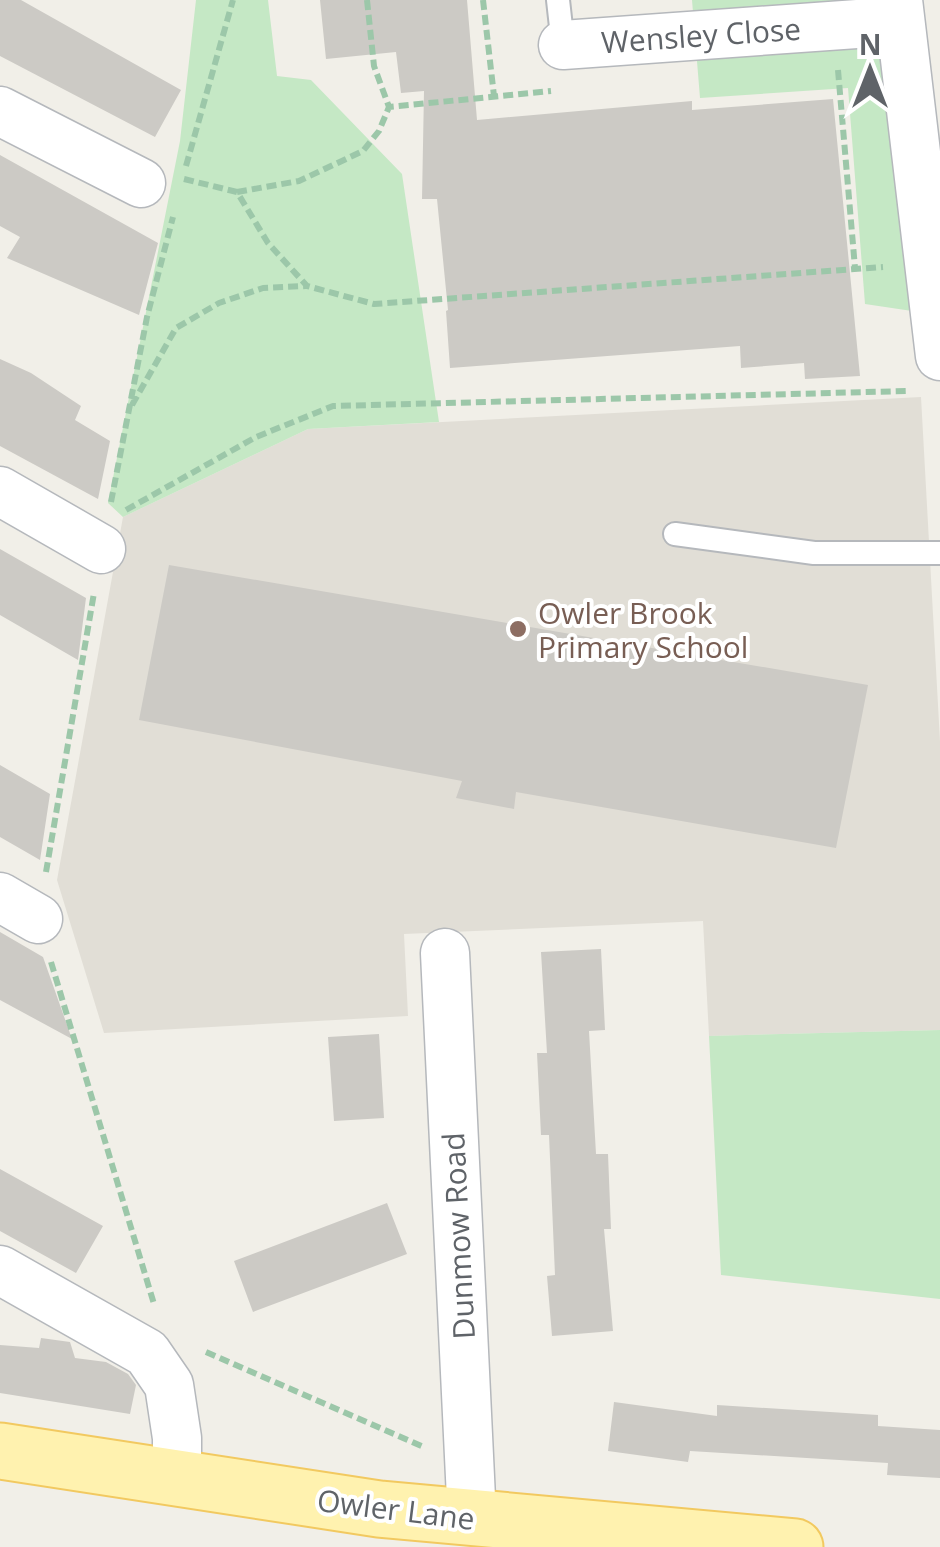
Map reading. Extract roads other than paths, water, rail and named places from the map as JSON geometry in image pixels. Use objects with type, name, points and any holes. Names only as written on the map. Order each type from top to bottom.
[{"type":"main road","name":"Owler Lane","points":[[0,1451],[176,1480],[470,1492],[795,1547]]},
{"type":"street","name":"Wensley Close","points":[[561,23],[835,25],[898,10]]},
{"type":"street","points":[[898,10],[930,266],[930,373]]},
{"type":"street","points":[[0,110],[169,193]]},
{"type":"street","points":[[0,491],[101,550]]},
{"type":"street","name":"Dunmow Road","points":[[446,953],[470,1492]]},
{"type":"street","points":[[0,1270],[155,1344],[169,1385],[176,1438],[176,1480]]},
{"type":"lane","points":[[676,534],[814,553],[940,553]]},
{"type":"place","name":"Owler Brook Primary School","points":[[518,629]]}]
